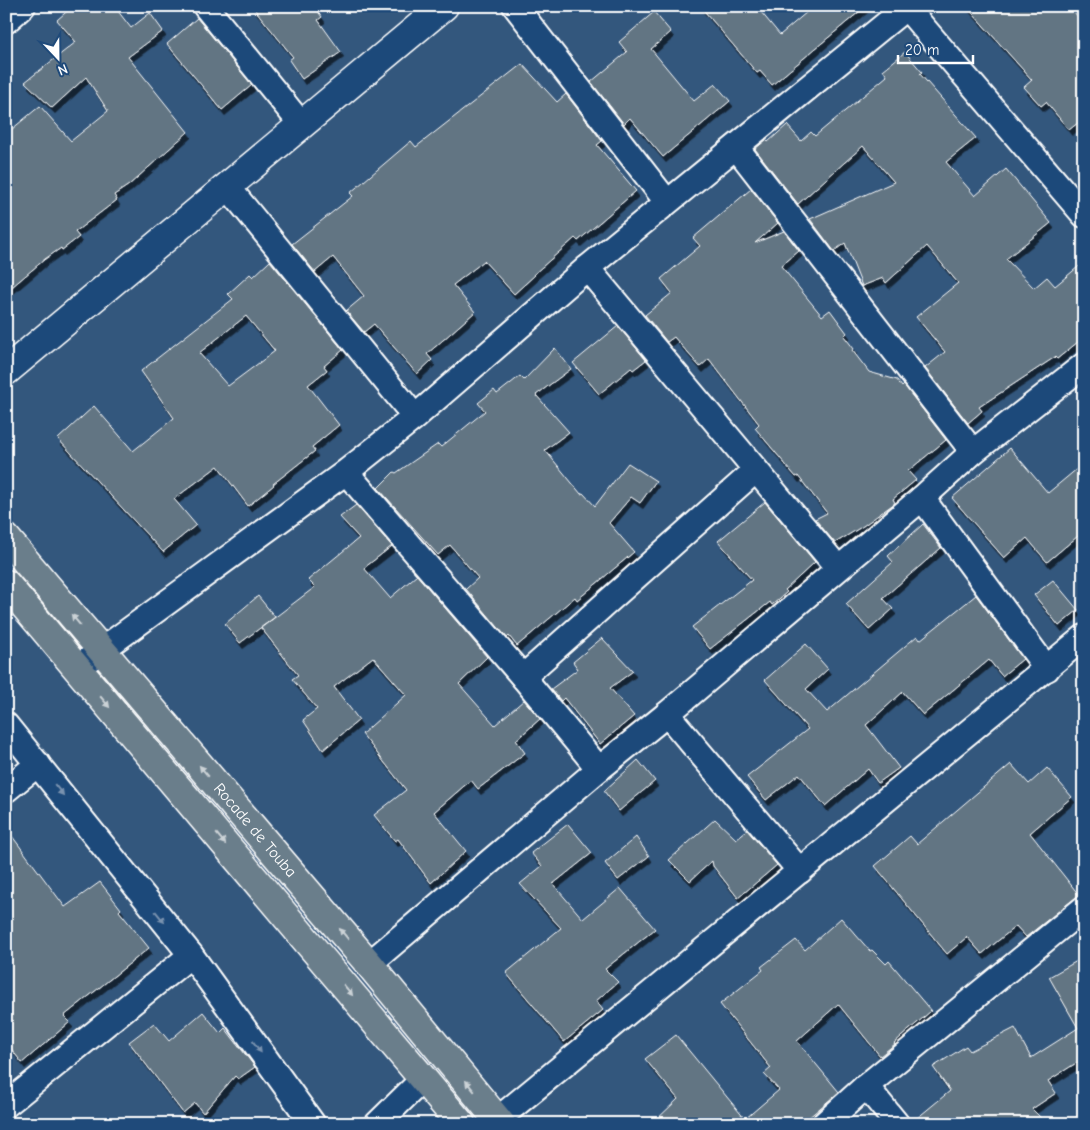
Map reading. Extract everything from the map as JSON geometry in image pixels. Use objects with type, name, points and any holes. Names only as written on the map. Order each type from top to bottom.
[{"type":"main road","name":"Rocade de Touba","points":[[6,538],[368,964],[496,1122]]},
{"type":"main road","name":"Rocade de Touba","points":[[6,584],[461,1124]]},
{"type":"street","points":[[6,21],[23,6]]},
{"type":"street","points":[[206,6],[302,125]]},
{"type":"street","points":[[6,371],[444,6]]},
{"type":"street","points":[[515,6],[667,202]]},
{"type":"street","points":[[77,668],[346,472],[415,416],[587,268],[906,7],[1084,215]]},
{"type":"street","points":[[736,147],[973,452]]},
{"type":"street","points":[[228,187],[415,416]]},
{"type":"street","points":[[587,268],[838,568]]},
{"type":"street","points":[[368,964],[667,714],[922,498],[973,452],[1084,365]]},
{"type":"street","points":[[523,677],[756,470]]},
{"type":"street","points":[[346,472],[523,677],[599,769]]},
{"type":"street","points":[[922,498],[1047,669]]},
{"type":"street","points":[[496,1122],[1084,637]]},
{"type":"street","points":[[667,714],[800,871]]},
{"type":"street","points":[[6,725],[191,955],[313,1124]]},
{"type":"street","points":[[6,790],[38,764]]},
{"type":"street","points":[[824,1124],[866,1086],[1084,908]]},
{"type":"street","points":[[6,1105],[191,955]]},
{"type":"street","points":[[377,1124],[423,1080]]},
{"type":"street","points":[[866,1086],[897,1124]]},
{"type":"building","points":[[73,6],[114,6],[131,28],[150,13],[163,31],[128,57],[188,132],[129,185],[114,195],[117,200],[75,232],[79,237],[62,250],[61,248],[45,259],[6,292],[6,134],[40,106],[71,141],[108,111],[86,77],[52,108],[25,82],[76,42],[57,20]]},
{"type":"building","points":[[252,6],[314,6],[322,17],[318,20],[341,52],[302,79],[289,60],[293,57]]},
{"type":"building","points":[[700,6],[756,6],[780,35],[814,6],[866,6],[772,85],[760,71],[757,73]]},
{"type":"building","points":[[966,6],[1069,6],[1084,24],[1084,118],[1069,130],[1046,102],[1041,106],[1024,87],[1032,80]]},
{"type":"building","points":[[654,12],[671,32],[651,49],[694,101],[715,84],[730,101],[663,157],[630,118],[624,124],[591,82],[627,52],[619,42]]},
{"type":"building","points":[[197,18],[252,85],[222,110],[167,44]]},
{"type":"building","points":[[905,52],[922,72],[920,74],[976,138],[946,162],[975,196],[1006,169],[1051,223],[1006,259],[1034,288],[1047,277],[1055,286],[1084,262],[1084,337],[1057,359],[1055,357],[979,407],[982,411],[968,423],[925,368],[945,352],[916,317],[958,283],[927,246],[886,283],[883,278],[862,286],[845,243],[834,251],[810,219],[894,182],[863,146],[798,204],[755,149],[766,140],[768,142],[787,125],[801,141],[811,132],[815,136],[887,76],[883,70]]},
{"type":"building","points":[[522,64],[557,102],[566,94],[602,141],[597,145],[636,191],[578,241],[575,238],[514,294],[484,261],[453,285],[475,312],[427,354],[432,360],[417,374],[374,324],[364,332],[346,311],[364,296],[333,257],[315,272],[292,244],[353,196],[350,193],[411,141],[416,147]]},
{"type":"building","points":[[751,189],[778,223],[755,243],[784,231],[799,251],[781,266],[822,316],[830,310],[847,333],[844,336],[854,349],[852,350],[869,372],[897,380],[902,387],[904,385],[946,440],[908,471],[916,480],[893,499],[895,503],[835,543],[815,519],[827,513],[798,476],[796,477],[755,428],[759,424],[709,359],[700,367],[674,337],[667,342],[645,315],[672,293],[661,279],[700,246],[693,238]]},
{"type":"building","points":[[270,261],[343,350],[324,366],[327,370],[308,385],[339,425],[312,447],[315,451],[248,506],[218,466],[174,499],[196,525],[163,552],[58,439],[94,406],[133,451],[174,418],[141,371],[233,299],[228,294],[250,274],[253,277]],"holes":[[[246,316],[275,351],[228,386],[199,353]]]},
{"type":"building","points":[[618,326],[646,360],[633,370],[631,368],[599,394],[573,363]]},
{"type":"building","points":[[555,348],[571,369],[536,395],[569,432],[545,450],[581,494],[583,493],[595,506],[628,463],[656,481],[640,503],[631,497],[609,523],[634,552],[577,600],[575,597],[517,646],[509,636],[507,638],[466,589],[478,578],[450,545],[438,555],[378,488],[394,472],[396,473],[438,444],[441,447],[485,411],[478,403],[494,390],[497,394],[520,376],[524,380]]},
{"type":"building","points":[[1010,448],[1048,493],[1084,463],[1084,531],[1047,562],[1027,538],[1004,558],[952,498]]},
{"type":"building","points":[[765,502],[815,562],[772,605],[770,602],[710,649],[692,627],[752,580],[718,541]]},
{"type":"building","points":[[356,505],[392,546],[364,568],[390,598],[417,575],[487,657],[459,684],[495,725],[524,700],[540,719],[516,740],[525,753],[478,789],[471,780],[434,812],[466,851],[431,883],[398,839],[395,841],[374,815],[406,790],[362,734],[406,695],[373,657],[334,687],[359,720],[323,750],[303,720],[317,709],[292,679],[298,675],[261,628],[315,587],[308,580],[359,538],[340,517]]},
{"type":"building","points":[[923,524],[941,548],[883,598],[893,609],[869,630],[846,604],[893,562],[888,556]]},
{"type":"building","points":[[1053,580],[1078,610],[1059,626],[1034,595]]},
{"type":"building","points":[[976,595],[1023,659],[1002,676],[989,660],[923,715],[903,692],[866,725],[899,768],[878,783],[868,769],[825,806],[799,774],[766,800],[747,777],[808,729],[765,680],[806,644],[828,669],[806,689],[827,712],[917,636],[920,640]]},
{"type":"building","points":[[258,596],[275,617],[240,643],[225,624]]},
{"type":"building","points":[[602,638],[633,671],[610,688],[634,716],[600,744],[564,698],[561,701],[551,689],[578,669],[573,662]]},
{"type":"building","points":[[638,760],[655,781],[619,811],[604,791]]},
{"type":"building","points":[[1011,764],[1029,784],[1047,768],[1072,797],[1030,833],[1079,895],[1026,937],[1016,926],[982,954],[967,937],[947,954],[875,866],[910,836],[917,844]]},
{"type":"building","points":[[715,819],[736,839],[747,830],[777,865],[738,898],[713,866],[712,861],[690,881],[669,860]]},
{"type":"building","points":[[568,824],[592,853],[553,884],[583,919],[620,888],[655,929],[605,969],[618,982],[596,1001],[603,1010],[564,1042],[506,973],[561,928],[520,884],[542,866],[531,853]]},
{"type":"building","points":[[6,828],[65,907],[100,882],[121,909],[119,911],[149,948],[64,1016],[70,1022],[22,1063],[6,1042]]},
{"type":"building","points":[[636,837],[649,856],[618,880],[605,863]]},
{"type":"building","points":[[841,918],[870,951],[872,950],[886,964],[889,961],[931,1011],[880,1056],[838,1004],[797,1041],[839,1092],[801,1124],[652,1124],[678,1099],[645,1059],[676,1035],[745,1119],[779,1090],[764,1074],[771,1068],[720,1004],[763,970],[761,967],[796,940],[805,950]]},
{"type":"building","points":[[1077,961],[1084,973],[1084,1058],[1048,1081],[1056,1093],[1032,1109],[1047,1124],[910,1124],[950,1091],[933,1067],[966,1046],[970,1051],[1015,1028],[1031,1058],[1078,1028],[1049,977]]},
{"type":"building","points":[[203,1012],[220,1033],[225,1028],[255,1067],[238,1079],[235,1076],[203,1113],[195,1103],[183,1113],[129,1042],[154,1023],[169,1041]]}]
